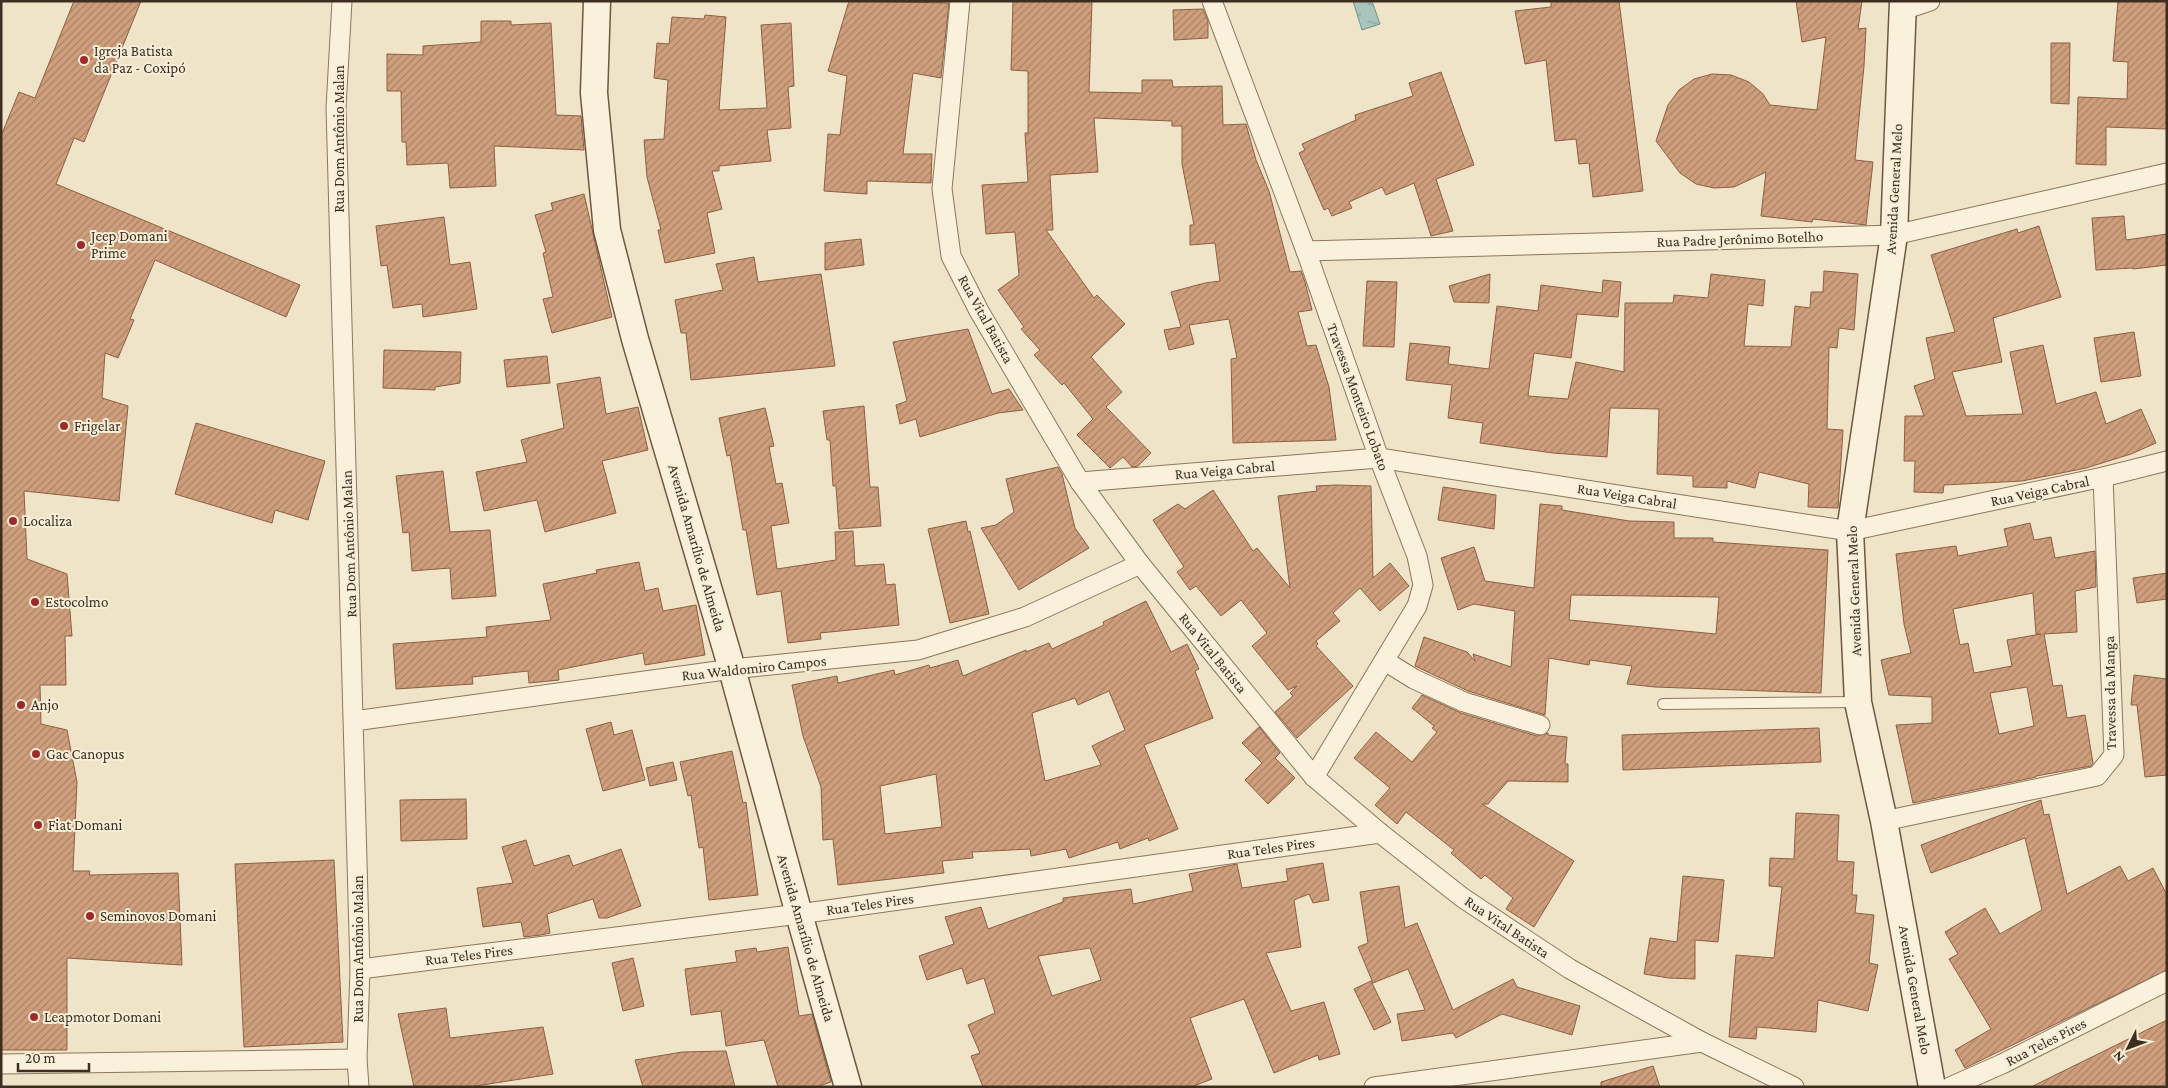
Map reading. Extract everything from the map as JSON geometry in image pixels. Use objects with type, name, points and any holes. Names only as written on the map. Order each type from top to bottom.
[{"type":"street","name":"Rua Dom Antônio Malan","points":[[342,1],[336,108],[360,969],[357,1059],[359,1087]]},
{"type":"street","name":"Avenida Amarílio de Almeida","points":[[597,1],[594,93],[607,230],[635,339],[732,668],[848,1087]]},
{"type":"street","name":"Rua Vital Batista","points":[[960,1],[942,189],[951,256],[979,311],[1080,482],[1140,564],[1314,777],[1380,833],[1463,898],[1570,969],[1702,1042],[1794,1087]]},
{"type":"street","name":"Travessa Monteiro Lobato","points":[[1212,1],[1306,251],[1379,458],[1417,556],[1423,585],[1417,606],[1314,777]]},
{"type":"street","points":[[1903,6],[1930,1]]},
{"type":"street","name":"Avenida General Melo","points":[[1903,6],[1894,235],[1850,531],[1858,702],[1884,821],[1932,1087]]},
{"type":"street","name":"Rua Padre Jerônimo Botelho","points":[[1306,251],[1894,235],[2167,173]]},
{"type":"street","name":"Rua Veiga Cabral","points":[[1080,482],[1379,458],[1850,531],[2103,477],[2167,460]]},
{"type":"street","name":"Travessa da Manga","points":[[1884,821],[2098,776],[2114,755],[2103,477]]},
{"type":"street","name":"Rua Waldomiro Campos","points":[[354,720],[732,668],[918,650],[1024,617],[1140,564]]},
{"type":"street","points":[[1385,661],[1414,679],[1464,702],[1540,725]]},
{"type":"street","name":"Rua Teles Pires","points":[[360,969],[799,914],[1380,833]]},
{"type":"street","name":"Rua Teles Pires","points":[[1950,1087],[2002,1064],[2167,982]]},
{"type":"street","points":[[1374,1087],[1702,1042]]},
{"type":"street","points":[[1,1064],[357,1059]]},
{"type":"lane","points":[[1663,704],[1858,702]]},
{"type":"water","points":[[1353,1],[1372,1],[1380,24],[1362,30]]},
{"type":"building","points":[[74,1],[141,1],[84,142],[74,138],[56,184],[300,285],[286,317],[155,260],[130,319],[134,320],[118,358],[105,353],[102,398],[128,406],[119,501],[24,491],[27,559],[67,574],[72,636],[65,636],[66,685],[40,685],[41,724],[67,730],[77,782],[73,871],[90,871],[89,875],[178,873],[182,965],[67,958],[67,1050],[1,1050],[1,136],[19,92],[35,98]]},
{"type":"building","points":[[849,1],[949,3],[941,78],[913,73],[903,154],[932,154],[931,183],[867,181],[867,194],[824,191],[828,134],[840,135],[847,76],[828,71]]},
{"type":"building","points":[[1013,1],[1092,1],[1089,92],[1142,93],[1142,80],[1172,80],[1173,87],[1222,86],[1223,125],[1246,124],[1256,160],[1269,191],[1290,272],[1301,271],[1305,282],[1312,310],[1298,312],[1307,346],[1316,345],[1329,387],[1336,440],[1233,443],[1231,359],[1237,358],[1229,319],[1189,325],[1194,344],[1169,350],[1164,330],[1181,327],[1171,292],[1220,281],[1215,243],[1190,245],[1190,225],[1194,225],[1182,164],[1182,126],[1172,126],[1172,121],[1094,118],[1098,172],[1050,175],[1053,230],[1046,230],[1094,298],[1097,295],[1125,324],[1091,357],[1122,392],[1106,407],[1151,453],[1138,466],[1132,467],[1123,457],[1110,468],[1077,435],[1093,419],[1064,383],[1062,385],[1034,355],[1040,350],[1021,329],[1024,327],[998,290],[1019,275],[1015,232],[986,234],[982,185],[1028,182],[1025,133],[1028,133],[1028,71],[1011,70]]},
{"type":"building","points":[[1551,1],[1619,1],[1643,191],[1593,197],[1589,163],[1579,164],[1576,139],[1555,141],[1546,60],[1525,64],[1515,11],[1551,7]]},
{"type":"building","points":[[1796,1],[1862,1],[1858,29],[1866,28],[1855,160],[1873,162],[1866,225],[1813,219],[1812,222],[1761,216],[1766,172],[1734,187],[1714,188],[1696,184],[1680,173],[1656,141],[1668,105],[1679,90],[1694,79],[1712,74],[1731,75],[1749,82],[1763,94],[1770,105],[1817,110],[1826,37],[1802,42]]},
{"type":"building","points":[[2118,1],[2167,1],[2167,129],[2106,127],[2106,165],[2076,164],[2078,97],[2127,99],[2128,62],[2113,61]]},
{"type":"building","points":[[1203,9],[1208,21],[1208,38],[1174,40],[1173,10]]},
{"type":"building","points":[[705,15],[726,17],[719,110],[767,108],[761,25],[791,23],[794,86],[788,87],[791,128],[767,130],[771,161],[719,166],[719,171],[712,171],[722,209],[707,213],[715,253],[665,263],[658,230],[661,230],[647,177],[644,140],[664,139],[668,80],[654,78],[657,43],[669,44],[672,17],[704,19]]},
{"type":"building","points":[[481,21],[511,21],[511,25],[551,23],[556,115],[581,116],[584,150],[494,146],[496,186],[450,188],[448,163],[407,165],[406,142],[402,142],[401,91],[387,91],[387,54],[423,55],[423,46],[481,42]]},
{"type":"building","points":[[2051,43],[2070,43],[2069,104],[2051,103]]},
{"type":"building","points":[[1441,72],[1474,165],[1436,179],[1453,231],[1431,236],[1414,183],[1386,195],[1382,187],[1349,202],[1352,208],[1332,216],[1328,208],[1324,210],[1299,153],[1305,150],[1302,144],[1356,120],[1355,115],[1413,96],[1409,83]]},
{"type":"building","points":[[584,194],[612,317],[552,333],[543,299],[553,297],[543,253],[546,252],[535,215],[553,210],[551,203]]},
{"type":"building","points":[[2124,216],[2126,240],[2167,234],[2167,265],[2133,269],[2096,270],[2092,218]]},
{"type":"building","points":[[444,217],[450,265],[470,262],[477,309],[423,317],[422,304],[393,308],[387,265],[381,266],[376,226]]},
{"type":"building","points":[[2039,226],[2061,297],[1993,318],[2002,362],[1952,372],[1966,416],[2023,414],[2010,352],[2043,345],[2056,404],[2096,392],[2106,424],[2141,409],[2156,443],[2131,454],[2086,468],[2022,481],[1944,485],[1943,493],[1914,492],[1915,461],[1904,461],[1905,416],[1924,416],[1914,386],[1935,379],[1926,338],[1955,332],[1931,255],[2017,229],[2018,233]]},
{"type":"building","points":[[861,239],[864,265],[825,270],[825,243]]},
{"type":"building","points":[[754,257],[758,282],[821,274],[835,366],[691,380],[686,333],[681,333],[675,300],[723,290],[716,264]]},
{"type":"building","points":[[1824,271],[1858,274],[1854,330],[1839,328],[1837,348],[1829,347],[1827,429],[1843,430],[1838,508],[1808,507],[1809,484],[1759,472],[1755,488],[1727,481],[1727,488],[1693,487],[1693,476],[1657,474],[1659,409],[1610,408],[1607,457],[1553,453],[1480,443],[1483,423],[1448,418],[1452,385],[1406,380],[1410,343],[1450,347],[1448,364],[1489,369],[1497,306],[1538,311],[1541,285],[1602,293],[1603,280],[1621,282],[1618,317],[1577,314],[1571,358],[1534,353],[1528,396],[1568,399],[1576,362],[1624,372],[1625,303],[1673,303],[1674,295],[1708,298],[1711,274],[1765,280],[1763,306],[1748,304],[1744,346],[1791,347],[1795,306],[1810,308],[1811,292],[1823,292]]},
{"type":"building","points":[[1490,274],[1489,303],[1454,302],[1449,286]]},
{"type":"building","points":[[1367,281],[1397,282],[1394,347],[1363,346]]},
{"type":"building","points":[[968,329],[992,394],[1009,389],[1023,410],[998,413],[920,437],[916,419],[900,424],[896,405],[907,401],[893,342]]},
{"type":"building","points":[[2134,332],[2141,376],[2101,382],[2094,338]]},
{"type":"building","points":[[384,350],[461,352],[460,383],[435,387],[435,390],[383,388]]},
{"type":"building","points":[[547,356],[550,383],[507,387],[504,360]]},
{"type":"building","points":[[600,377],[606,414],[638,407],[648,450],[602,461],[616,513],[545,532],[537,500],[484,511],[476,472],[527,462],[521,440],[564,428],[557,384]]},
{"type":"building","points":[[864,406],[870,487],[878,487],[881,526],[839,529],[836,486],[833,486],[830,440],[827,440],[823,411]]},
{"type":"building","points":[[765,408],[774,446],[769,447],[776,484],[782,483],[789,523],[771,526],[777,569],[836,560],[835,532],[853,531],[855,566],[884,564],[886,585],[895,584],[899,625],[820,633],[821,639],[788,643],[781,591],[757,595],[746,530],[743,530],[730,455],[727,456],[719,418]]},
{"type":"building","points":[[196,423],[325,461],[308,520],[275,510],[272,523],[175,494]]},
{"type":"building","points":[[1058,467],[1062,474],[1075,528],[1089,548],[1019,590],[981,528],[996,525],[1014,512],[1006,479]]},
{"type":"building","points":[[443,471],[450,532],[490,530],[496,596],[452,599],[450,568],[412,571],[409,532],[403,533],[396,476]]},
{"type":"building","points":[[1316,486],[1371,486],[1373,578],[1390,563],[1409,586],[1380,611],[1360,588],[1333,613],[1340,621],[1316,641],[1318,644],[1316,646],[1353,686],[1297,738],[1275,712],[1293,696],[1290,693],[1297,686],[1288,690],[1252,646],[1267,633],[1241,600],[1221,616],[1196,586],[1190,590],[1177,572],[1184,567],[1153,520],[1178,504],[1185,509],[1213,490],[1253,551],[1257,548],[1290,588],[1278,496],[1317,491]]},
{"type":"building","points":[[1443,487],[1496,495],[1494,529],[1438,520]]},
{"type":"building","points":[[1540,504],[1562,506],[1562,510],[1629,521],[1674,522],[1674,538],[1713,538],[1713,542],[1828,550],[1821,693],[1655,687],[1627,684],[1632,666],[1590,660],[1589,665],[1549,658],[1545,715],[1468,691],[1415,666],[1424,637],[1467,652],[1475,661],[1473,654],[1511,667],[1515,611],[1474,604],[1458,610],[1441,558],[1474,547],[1485,581],[1534,588]],"holes":[[[1571,595],[1719,597],[1716,634],[1569,620]]]},
{"type":"building","points":[[966,521],[989,614],[950,623],[928,529]]},
{"type":"building","points":[[2030,523],[2034,540],[2051,537],[2055,558],[2095,551],[2096,587],[2075,591],[2077,632],[2044,634],[2053,686],[2062,685],[2067,718],[2085,715],[2093,763],[2091,766],[1913,803],[1896,725],[1932,723],[1932,697],[1889,695],[1881,660],[1911,653],[1904,624],[1896,554],[1956,546],[1958,556],[2008,546],[2004,529]],"holes":[[[2033,593],[2036,634],[2041,634],[2007,640],[2012,666],[1974,673],[1968,643],[1960,645],[1953,609]],[[2027,687],[2034,726],[1999,734],[1990,693]]]},
{"type":"building","points":[[639,562],[645,591],[658,588],[663,611],[696,605],[705,655],[645,665],[643,653],[558,670],[559,680],[529,683],[528,671],[472,677],[473,684],[396,689],[393,644],[487,637],[486,627],[551,620],[543,584],[597,573],[596,570]]},
{"type":"building","points":[[2167,573],[2167,599],[2137,603],[2133,578]]},
{"type":"building","points":[[1146,601],[1171,652],[1187,644],[1199,669],[1195,671],[1213,718],[1144,745],[1178,829],[1149,841],[1148,838],[1120,849],[1118,842],[1069,858],[1066,849],[1031,856],[1030,849],[972,852],[973,858],[942,861],[944,873],[838,885],[833,839],[823,840],[821,787],[803,736],[792,685],[837,676],[838,683],[894,670],[895,675],[929,665],[930,668],[958,660],[963,676],[1026,650],[1026,652],[1049,643],[1052,649],[1104,625],[1103,622]],"holes":[[[1109,691],[1125,730],[1092,746],[1101,765],[1045,781],[1032,713],[1075,698],[1078,705]],[[936,774],[942,827],[885,834],[880,786]]]},
{"type":"building","points":[[2134,675],[2167,679],[2167,775],[2145,777],[2137,705],[2131,705]]},
{"type":"building","points":[[1422,695],[1461,713],[1537,736],[1548,733],[1548,735],[1567,737],[1565,764],[1568,764],[1568,782],[1508,781],[1488,804],[1482,804],[1574,861],[1534,927],[1506,909],[1513,898],[1485,875],[1481,879],[1451,853],[1454,850],[1406,812],[1397,824],[1375,805],[1390,788],[1354,758],[1376,732],[1412,762],[1437,732],[1432,728],[1434,726],[1412,708]]},
{"type":"building","points":[[611,722],[614,735],[632,730],[645,780],[603,791],[586,729]]},
{"type":"building","points":[[1259,727],[1280,753],[1275,758],[1295,778],[1268,804],[1245,780],[1262,763],[1242,743]]},
{"type":"building","points":[[1819,728],[1821,762],[1623,770],[1622,735]]},
{"type":"building","points":[[732,751],[743,803],[746,802],[758,895],[709,900],[703,847],[699,848],[691,795],[688,796],[680,762]]},
{"type":"building","points":[[673,762],[677,780],[650,786],[646,768]]},
{"type":"building","points":[[466,799],[467,839],[401,841],[400,800]]},
{"type":"building","points":[[2041,800],[2044,815],[2049,814],[2067,894],[2120,866],[2128,881],[2153,868],[2167,895],[2167,970],[1965,1068],[1955,1050],[1991,1029],[1949,959],[1958,954],[1945,932],[1985,908],[2000,934],[2042,910],[2025,838],[1931,873],[1921,845]]},
{"type":"building","points":[[1796,813],[1839,815],[1837,861],[1854,862],[1852,895],[1857,895],[1855,913],[1874,915],[1869,963],[1878,965],[1868,1011],[1818,1000],[1816,1032],[1757,1027],[1756,1039],[1729,1037],[1736,955],[1774,958],[1782,887],[1769,886],[1770,858],[1794,859]]},
{"type":"building","points":[[526,840],[534,866],[569,855],[573,866],[621,849],[641,906],[607,918],[599,918],[593,899],[547,914],[550,933],[541,935],[524,937],[521,922],[483,927],[477,888],[513,883],[502,847]]},
{"type":"building","points":[[334,860],[343,1042],[244,1047],[235,864]]},
{"type":"building","points":[[1323,863],[1329,900],[1313,903],[1309,894],[1294,900],[1301,947],[1266,953],[1291,1011],[1324,1002],[1340,1054],[1319,1060],[1318,1055],[1274,1073],[1244,999],[1190,1018],[1212,1079],[1191,1087],[983,1087],[971,1056],[980,1053],[968,1025],[995,1013],[984,978],[967,984],[962,968],[927,980],[919,956],[954,944],[945,917],[981,907],[988,929],[1063,902],[1063,898],[1131,889],[1133,904],[1193,891],[1189,874],[1237,864],[1242,888],[1288,881],[1286,869]],"holes":[[[1090,948],[1101,980],[1052,996],[1038,956]]]},
{"type":"building","points":[[1683,876],[1724,880],[1718,942],[1695,940],[1695,979],[1669,978],[1644,974],[1650,938],[1677,942]]},
{"type":"building","points":[[1399,886],[1405,928],[1417,923],[1453,1010],[1513,979],[1517,987],[1580,1006],[1572,1035],[1502,1014],[1456,1038],[1453,1033],[1402,1041],[1397,1014],[1425,1010],[1408,969],[1373,983],[1358,947],[1368,943],[1360,892]]},
{"type":"building","points":[[788,947],[799,1016],[812,1014],[831,1082],[816,1087],[778,1087],[764,1040],[726,1046],[721,1011],[691,1015],[685,969],[737,962],[735,951],[756,948],[757,952]]},
{"type":"building","points":[[633,958],[644,1006],[623,1011],[612,963]]},
{"type":"building","points":[[1371,981],[1391,1022],[1374,1030],[1354,989]]},
{"type":"building","points":[[446,1008],[450,1038],[543,1027],[553,1074],[469,1087],[414,1087],[398,1014]]},
{"type":"building","points":[[2167,1020],[2167,1087],[2031,1087]]},
{"type":"building","points":[[726,1051],[735,1087],[643,1087],[635,1060],[682,1052]]},
{"type":"building","points":[[1653,1066],[1660,1087],[1601,1087],[1601,1082]]},
{"type":"place","name":"Igreja Batista da Paz - Coxipó","points":[[84,60]]},
{"type":"place","name":"Jeep Domani Prime","points":[[81,245]]},
{"type":"place","name":"Frigelar","points":[[64,426]]},
{"type":"place","name":"Localiza","points":[[13,521]]},
{"type":"place","name":"Estocolmo","points":[[35,602]]},
{"type":"place","name":"Anjo","points":[[21,705]]},
{"type":"place","name":"Gac Canopus","points":[[36,754]]},
{"type":"place","name":"Fiat Domani","points":[[38,825]]},
{"type":"place","name":"Seminovos Domani","points":[[90,916]]},
{"type":"place","name":"Leapmotor Domani","points":[[34,1017]]}]
